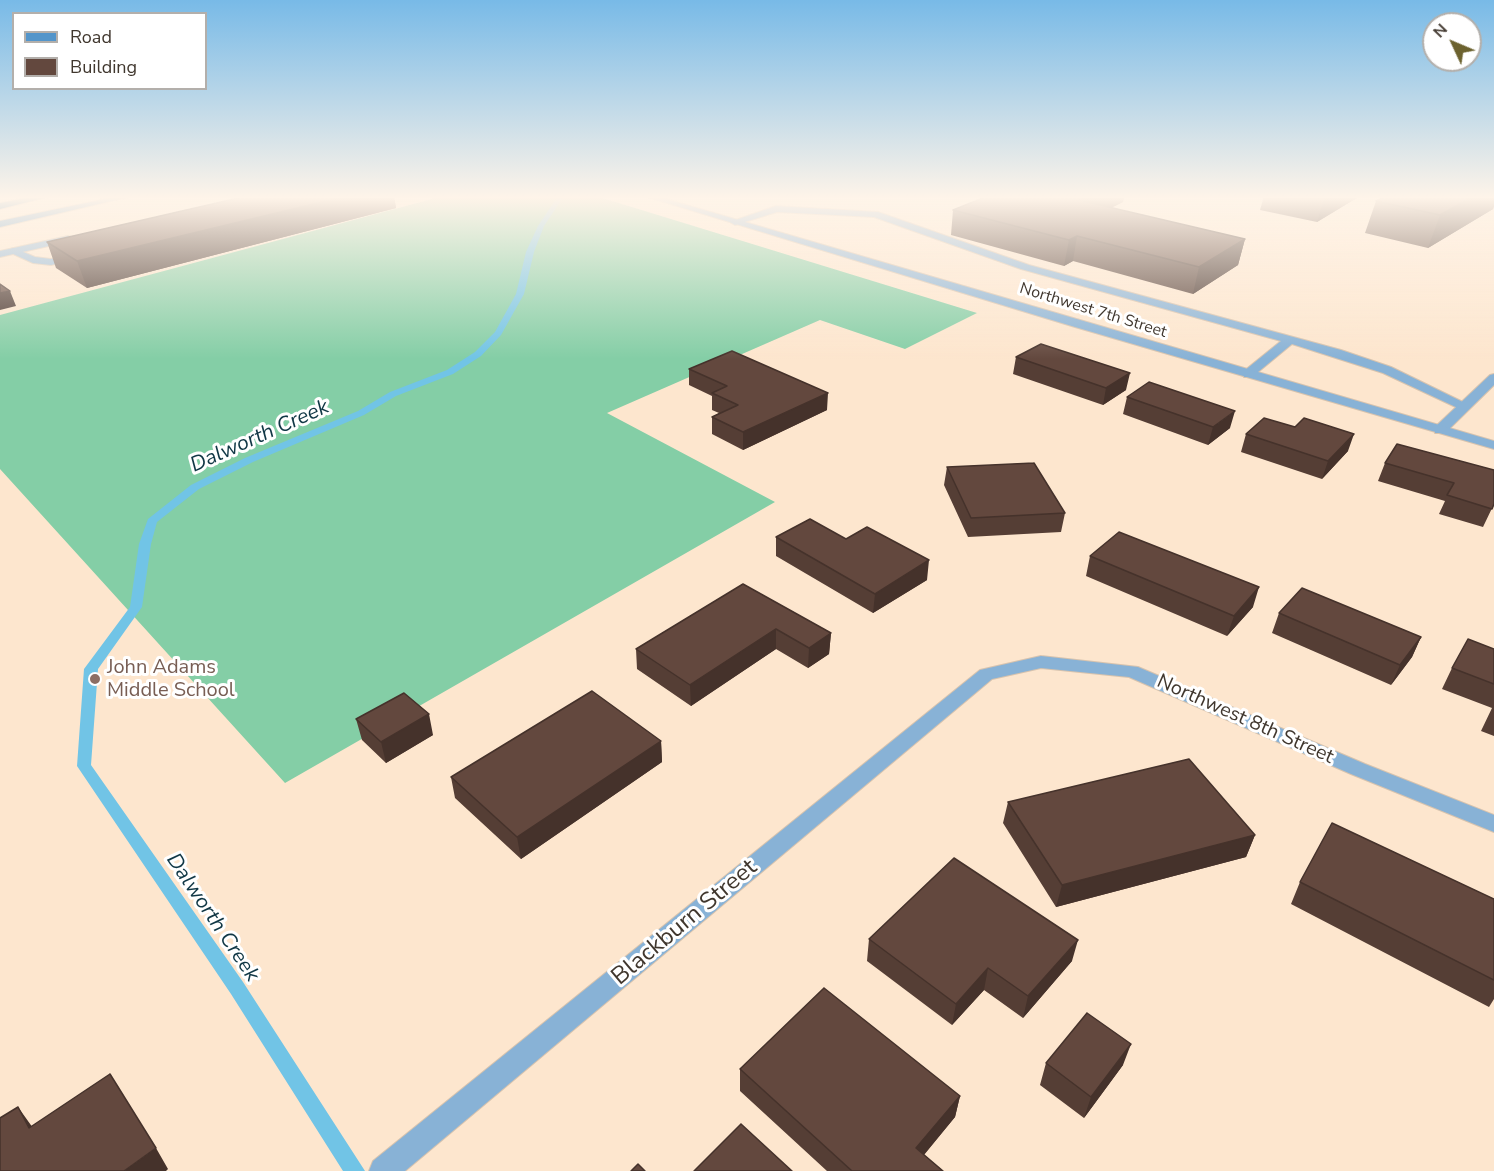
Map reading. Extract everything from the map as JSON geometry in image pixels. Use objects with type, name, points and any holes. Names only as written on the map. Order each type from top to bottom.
[{"type":"street","points":[[0,254],[14,251],[33,260],[51,262],[84,256]]},
{"type":"street","name":"Northwest 7th Street","points":[[832,251],[1494,445]]},
{"type":"street","points":[[977,251],[1387,370],[1464,406]]},
{"type":"street","points":[[1248,374],[1289,340]]},
{"type":"street","points":[[1440,430],[1494,378]]},
{"type":"street","name":"Northwest 8th Street","points":[[986,674],[1041,662],[1132,671],[1358,769],[1494,824]]},
{"type":"street","name":"Blackburn Street","points":[[382,1171],[508,1070],[986,674]]},
{"type":"green space","points":[[240,251],[774,251],[977,313],[905,349],[820,320],[607,413],[775,502],[285,783],[0,469],[0,315]]},
{"type":"building","points":[[61,251],[120,251],[77,261]]},
{"type":"building","points":[[1135,251],[1226,251],[1199,267]]},
{"type":"building","points":[[0,284],[10,291],[0,293]]},
{"type":"building","points":[[1041,344],[1130,373],[1106,388],[1016,357]]},
{"type":"building","points":[[732,351],[828,393],[743,432],[712,417],[738,405],[712,393],[727,386],[689,369]]},
{"type":"building","points":[[1149,382],[1235,411],[1213,427],[1127,397]]},
{"type":"building","points":[[1264,418],[1295,427],[1304,418],[1354,434],[1328,461],[1246,434]]},
{"type":"building","points":[[1397,444],[1494,470],[1492,509],[1447,495],[1454,483],[1385,463]]},
{"type":"building","points":[[1034,463],[1065,513],[971,518],[947,467]]},
{"type":"building","points":[[810,519],[846,539],[867,527],[929,560],[875,594],[776,537]]},
{"type":"building","points":[[1119,532],[1259,587],[1234,616],[1090,556]]},
{"type":"building","points":[[743,584],[831,633],[809,648],[776,629],[690,685],[636,649]]},
{"type":"building","points":[[1302,588],[1421,637],[1400,665],[1279,613]]},
{"type":"building","points":[[1468,639],[1494,649],[1494,684],[1452,668]]},
{"type":"building","points":[[592,691],[661,741],[517,837],[451,777]]},
{"type":"building","points":[[404,693],[429,714],[381,742],[356,719]]},
{"type":"building","points":[[1189,759],[1255,835],[1062,885],[1008,802]]},
{"type":"building","points":[[1332,823],[1494,899],[1494,980],[1300,882]]},
{"type":"building","points":[[954,858],[1078,940],[1028,996],[988,968],[956,1004],[869,939]]},
{"type":"building","points":[[824,988],[960,1096],[916,1148],[943,1171],[852,1171],[740,1069]]},
{"type":"building","points":[[1087,1013],[1131,1044],[1091,1097],[1046,1063]]},
{"type":"building","points":[[110,1074],[156,1148],[124,1171],[0,1171],[0,1118],[18,1107],[29,1128]]},
{"type":"building","points":[[741,1124],[792,1171],[694,1171]]},
{"type":"building","points":[[638,1164],[645,1171],[631,1171]]},
{"type":"waterway","name":"Dalworth Creek","points":[[355,1171],[237,988],[84,766],[91,669],[136,607],[145,544],[152,521],[195,487],[249,460],[361,413],[393,394],[450,372],[478,354],[498,333],[520,294],[531,251]]},
{"type":"place","name":"John Adams Middle School","points":[[95,679]]}]
